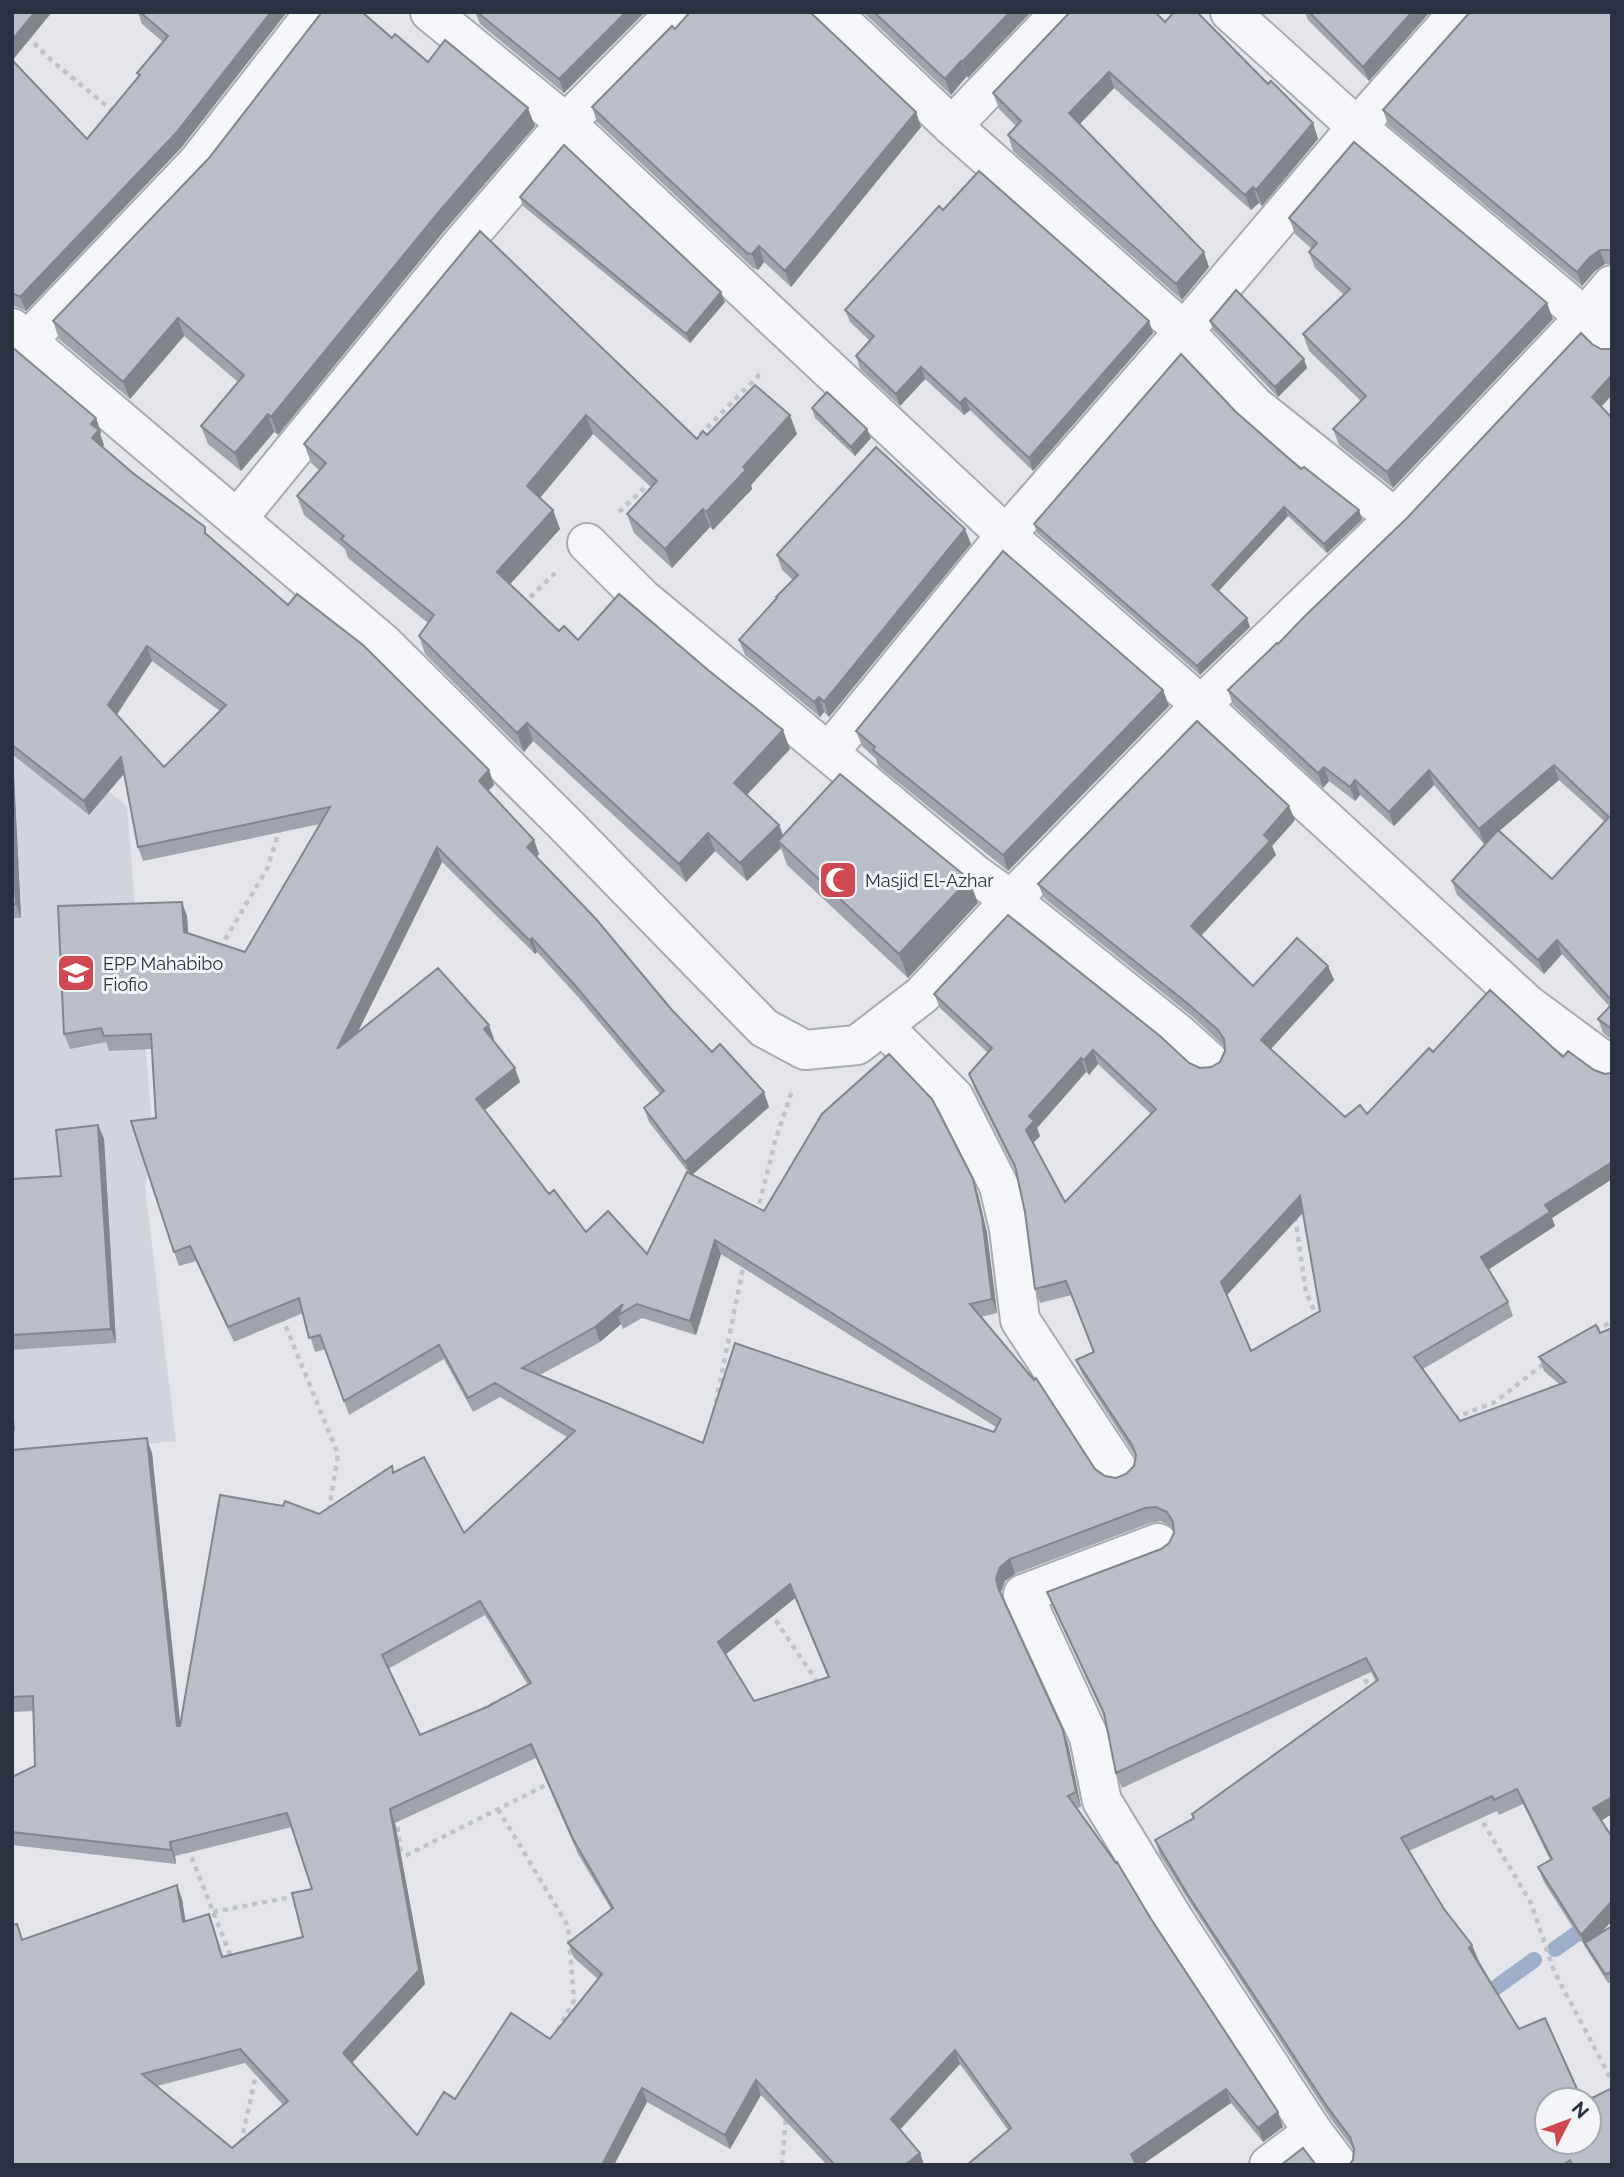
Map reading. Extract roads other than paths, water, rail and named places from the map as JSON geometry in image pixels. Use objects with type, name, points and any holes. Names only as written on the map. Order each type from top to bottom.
[{"type":"street","points":[[315,12],[198,162],[20,334],[383,643],[764,1028],[805,1050],[857,1045],[922,995],[1010,900],[1201,705],[1395,518],[1599,329],[1612,285]]},
{"type":"street","points":[[430,12],[566,123],[1006,535],[1201,705],[1527,1004],[1612,1067]]},
{"type":"street","points":[[237,519],[452,256],[566,123],[676,12]]},
{"type":"street","points":[[831,12],[953,126],[1184,331],[1255,406],[1395,518]]},
{"type":"street","points":[[953,126],[1061,12]]},
{"type":"street","points":[[1230,12],[1357,127],[1599,329]]},
{"type":"street","points":[[829,752],[1006,535],[1459,12]]},
{"type":"street","points":[[587,542],[642,598],[976,875],[1179,1034],[1209,1061]]},
{"type":"street","points":[[883,1026],[954,1097],[966,1119],[999,1186],[1009,1229],[1020,1320],[1119,1471]]},
{"type":"street","points":[[1158,1542],[1023,1594],[1089,1737],[1102,1801],[1175,1921],[1312,2132],[1338,2165]]},
{"type":"street","points":[[1269,2165],[1312,2132]]},
{"type":"waterway","points":[[1555,1949],[1612,1909]]},
{"type":"waterway","points":[[1477,2001],[1534,1960]]},
{"type":"place","name":"Masjid El-Azhar","points":[[838,880]]},
{"type":"place","name":"EPP Mahabibo Fiofio","points":[[76,973]]}]
